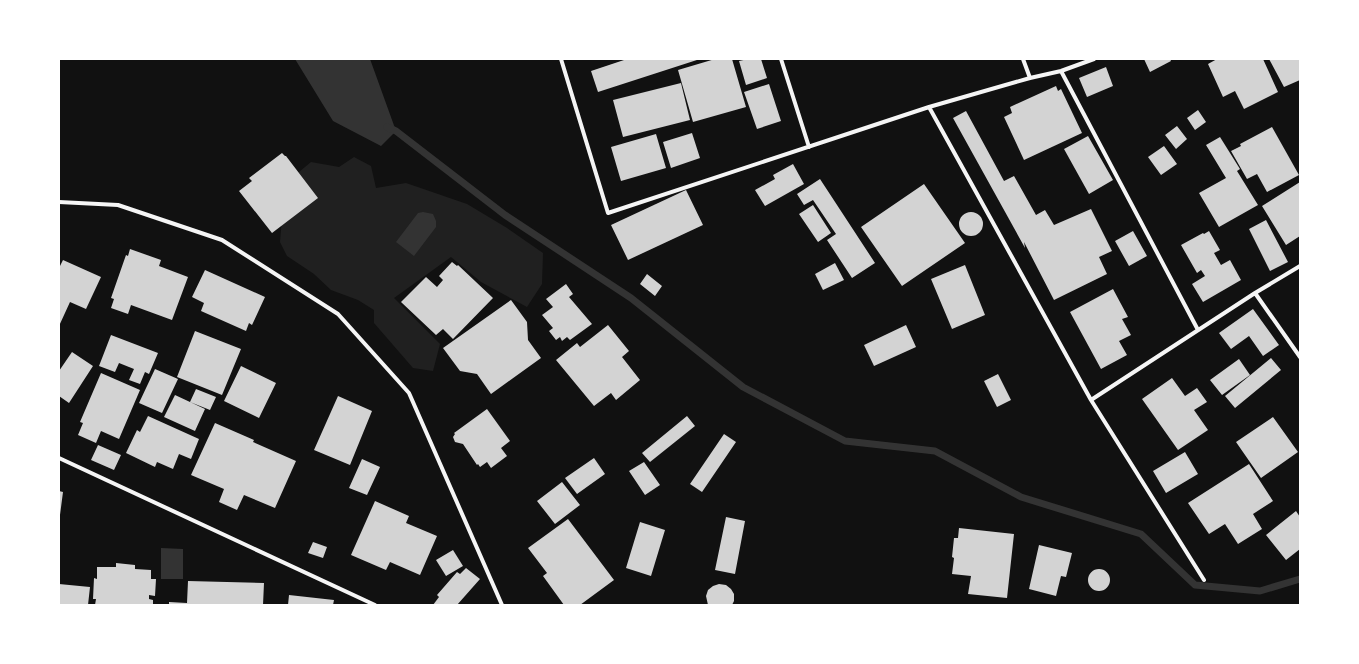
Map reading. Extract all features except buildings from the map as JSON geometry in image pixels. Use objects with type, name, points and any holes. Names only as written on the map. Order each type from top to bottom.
[{"type":"street","points":[[561,59],[608,213],[929,107],[1062,70],[1094,59]]},
{"type":"street","points":[[781,59],[809,147]]},
{"type":"street","points":[[1023,59],[1030,78]]},
{"type":"street","points":[[1062,70],[1198,330]]},
{"type":"street","points":[[929,107],[1091,400],[1204,580]]},
{"type":"street","points":[[59,202],[118,205],[222,240],[338,314],[409,393],[502,605]]},
{"type":"street","points":[[1091,400],[1255,292],[1300,266]]},
{"type":"street","points":[[1255,292],[1300,357]]},
{"type":"street","points":[[59,458],[375,605]]},
{"type":"shaded area","points":[[295,59],[370,59],[396,131],[381,146],[333,121]]},
{"type":"shaded area","points":[[354,157],[371,166],[376,188],[406,183],[467,204],[507,228],[543,253],[542,284],[527,307],[481,282],[451,257],[394,298],[440,344],[433,371],[413,368],[374,323],[374,310],[358,300],[331,290],[314,274],[287,256],[280,242],[282,218],[293,177],[311,162],[339,167]]},
{"type":"shaded area","points":[[423,212],[433,214],[436,221],[436,227],[414,256],[396,242],[418,213]]},
{"type":"shaded area","points":[[161,548],[183,549],[183,579],[161,579]]},
{"type":"waterway","points":[[387,127],[396,131],[505,215],[631,298],[743,387],[845,441],[935,451],[1021,497],[1141,534],[1195,585],[1260,591],[1300,579]]}]
